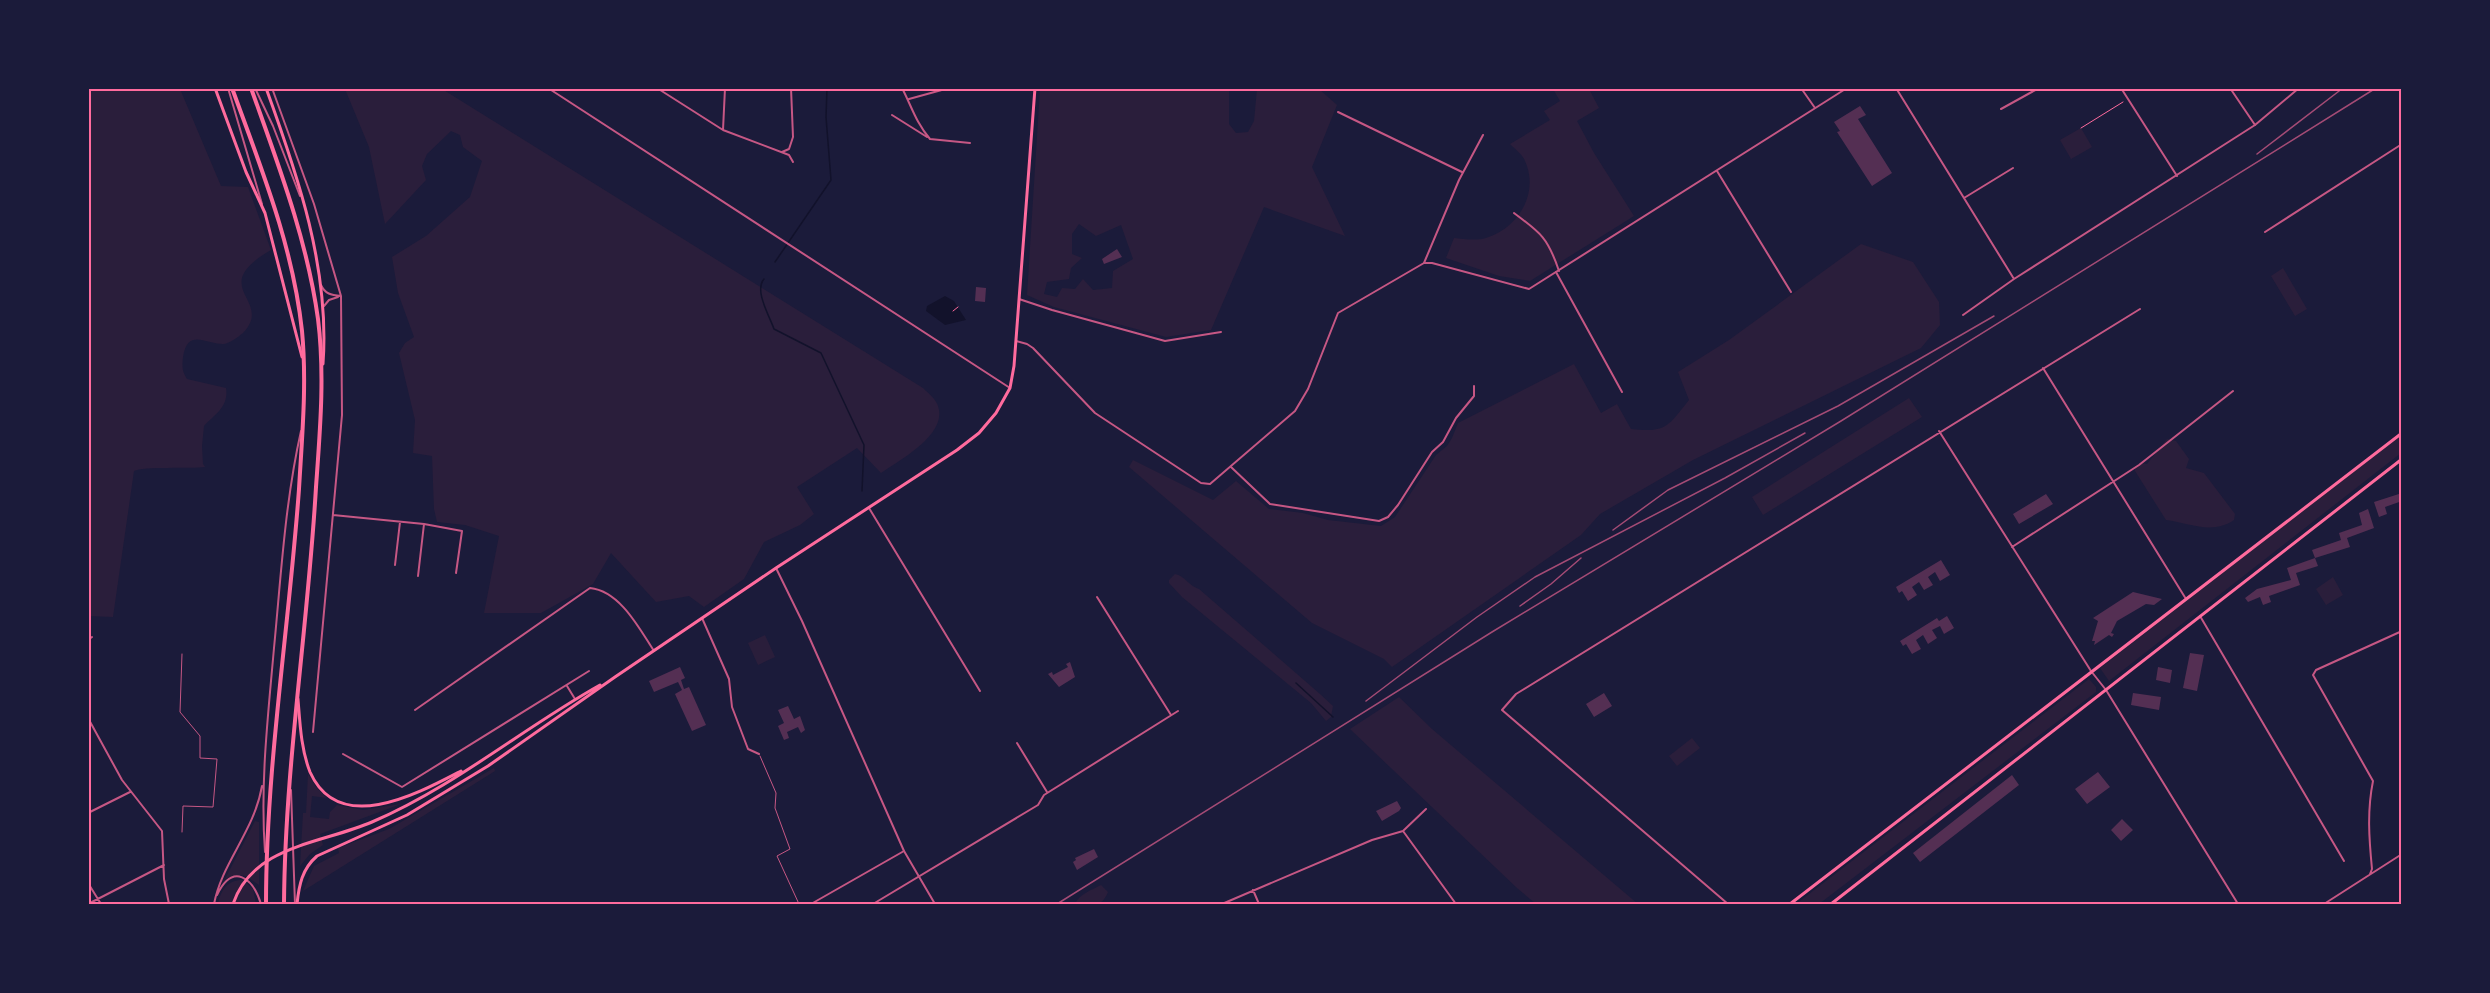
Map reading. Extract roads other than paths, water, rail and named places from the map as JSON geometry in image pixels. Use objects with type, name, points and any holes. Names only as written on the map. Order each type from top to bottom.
[{"type":"highway","points":[[230,88],[285,239],[295,286],[304,364],[304,417],[294,549],[269,807],[266,904]]},
{"type":"highway","points":[[253,88],[292,204],[304,249],[318,320],[322,380],[313,540],[286,831],[284,904]]},
{"type":"main road","points":[[215,88],[246,172],[265,213],[304,364]]},
{"type":"main road","points":[[266,88],[290,156],[313,242],[323,308],[322,380]]},
{"type":"main road","points":[[296,904],[301,879],[317,856],[334,846],[386,826],[448,791],[776,568],[957,450],[978,433],[996,413],[1010,388],[1016,341],[1035,88]]},
{"type":"main road","points":[[1790,904],[2402,433]]},
{"type":"main road","points":[[1831,904],[2402,459]]},
{"type":"main road","points":[[233,904],[243,882],[261,864],[280,854],[398,810],[448,782],[576,699],[615,677]]},
{"type":"main road","points":[[298,691],[301,733],[310,771],[326,792],[345,803],[364,807],[398,800],[437,784],[476,764]]},
{"type":"street","points":[[230,88],[241,138],[265,213]]},
{"type":"street","points":[[253,88],[273,126],[300,196]]},
{"type":"street","points":[[272,88],[314,204],[340,296],[342,416],[313,732]]},
{"type":"street","points":[[548,88],[1010,388]]},
{"type":"street","points":[[657,88],[723,130],[789,155],[793,162]]},
{"type":"street","points":[[723,130],[725,88]]},
{"type":"street","points":[[782,152],[789,149],[793,137],[791,88]]},
{"type":"street","points":[[902,88],[909,99],[913,114],[930,138]]},
{"type":"street","points":[[909,99],[949,88]]},
{"type":"street","points":[[1801,88],[1815,108]]},
{"type":"street","points":[[1016,341],[1033,348],[1095,413],[1201,483],[1213,483],[1270,435],[1302,402],[1338,313],[1424,263],[1432,263],[1529,289],[1847,88]]},
{"type":"street","points":[[1896,88],[2014,279]]},
{"type":"street","points":[[2001,109],[2040,88]]},
{"type":"street","points":[[2121,88],[2177,176]]},
{"type":"street","points":[[2230,88],[2254,125]]},
{"type":"street","points":[[1963,315],[2014,279],[2254,125],[2299,88]]},
{"type":"street","points":[[1338,112],[1462,172]]},
{"type":"street","points":[[892,115],[917,133],[930,138],[970,143]]},
{"type":"street","points":[[1424,263],[1462,172],[1483,135]]},
{"type":"street","points":[[2265,232],[2402,144]]},
{"type":"street","points":[[1964,198],[2013,168]]},
{"type":"street","points":[[1717,171],[1791,292]]},
{"type":"street","points":[[1514,213],[1540,232],[1551,249],[1558,271],[1622,392]]},
{"type":"street","points":[[321,285],[330,295],[340,296]]},
{"type":"street","points":[[323,308],[329,300],[340,296]]},
{"type":"street","points":[[1019,299],[1165,341],[1221,332]]},
{"type":"street","points":[[1728,904],[1502,710],[1516,694],[2140,309]]},
{"type":"street","points":[[2043,368],[2186,599]]},
{"type":"street","points":[[1231,467],[1270,504],[1379,521],[1388,517],[1398,505],[1432,452],[1443,442],[1456,418],[1474,396],[1474,386]]},
{"type":"street","points":[[2012,547],[2139,465],[2233,391]]},
{"type":"street","points":[[266,866],[263,824],[264,777],[290,491],[304,417]]},
{"type":"street","points":[[1939,431],[2091,671],[2106,690],[2238,904]]},
{"type":"street","points":[[869,508],[980,691]]},
{"type":"street","points":[[333,515],[424,524],[462,531],[456,573]]},
{"type":"street","points":[[395,565],[400,522]]},
{"type":"street","points":[[418,576],[424,524]]},
{"type":"street","points":[[776,568],[816,652],[904,851],[935,904]]},
{"type":"street","points":[[415,710],[590,588],[597,588],[617,602],[632,617],[654,651]]},
{"type":"street","points":[[1097,597],[1171,715]]},
{"type":"street","points":[[2200,616],[2344,861]]},
{"type":"street","points":[[702,618],[729,680],[732,707],[748,749],[759,754]]},
{"type":"street","points":[[2370,874],[2372,869],[2368,822],[2373,781],[2313,675],[2316,670],[2402,631]]},
{"type":"street","points":[[88,640],[92,638]]},
{"type":"street","points":[[344,754],[402,787],[589,670]]},
{"type":"street","points":[[567,685],[576,699]]},
{"type":"street","points":[[873,904],[1038,805],[1047,793],[1178,711]]},
{"type":"street","points":[[88,718],[130,792],[162,831],[164,879],[169,904]]},
{"type":"street","points":[[1017,743],[1047,793]]},
{"type":"street","points":[[214,904],[220,881],[257,811],[264,777]]},
{"type":"street","points":[[290,786],[296,904]]},
{"type":"street","points":[[88,813],[130,792]]},
{"type":"street","points":[[1222,904],[1371,840],[1403,831],[1426,809]]},
{"type":"street","points":[[1403,831],[1456,904]]},
{"type":"street","points":[[811,904],[904,851]]},
{"type":"street","points":[[2324,904],[2402,854]]},
{"type":"street","points":[[88,904],[164,865]]},
{"type":"street","points":[[215,900],[223,885],[233,878],[241,877],[254,886],[261,904]]},
{"type":"street","points":[[88,883],[101,904]]},
{"type":"street","points":[[1253,890],[1259,904]]},
{"type":"lane","points":[[182,654],[180,712],[201,736],[200,758],[217,759],[213,807],[183,806],[182,832]]},
{"type":"lane","points":[[759,754],[776,793],[774,808],[790,849],[777,856],[799,904]]},
{"type":"waterway","points":[[775,262],[831,180],[826,117],[827,88]]},
{"type":"waterway","points":[[764,279],[761,284],[761,296],[774,329],[821,353],[864,445],[862,491]]},
{"type":"waterway","points":[[1296,683],[1333,717]]},
{"type":"railway","points":[[2257,154],[2343,88]]},
{"type":"railway","points":[[1057,904],[1492,632],[1841,421],[2376,88]]},
{"type":"railway","points":[[1613,530],[1668,490],[1838,406],[1994,316]]},
{"type":"railway","points":[[1366,701],[1477,617],[1535,577],[1725,478],[1805,433]]},
{"type":"railway","points":[[1520,606],[1551,584],[1581,558]]}]
